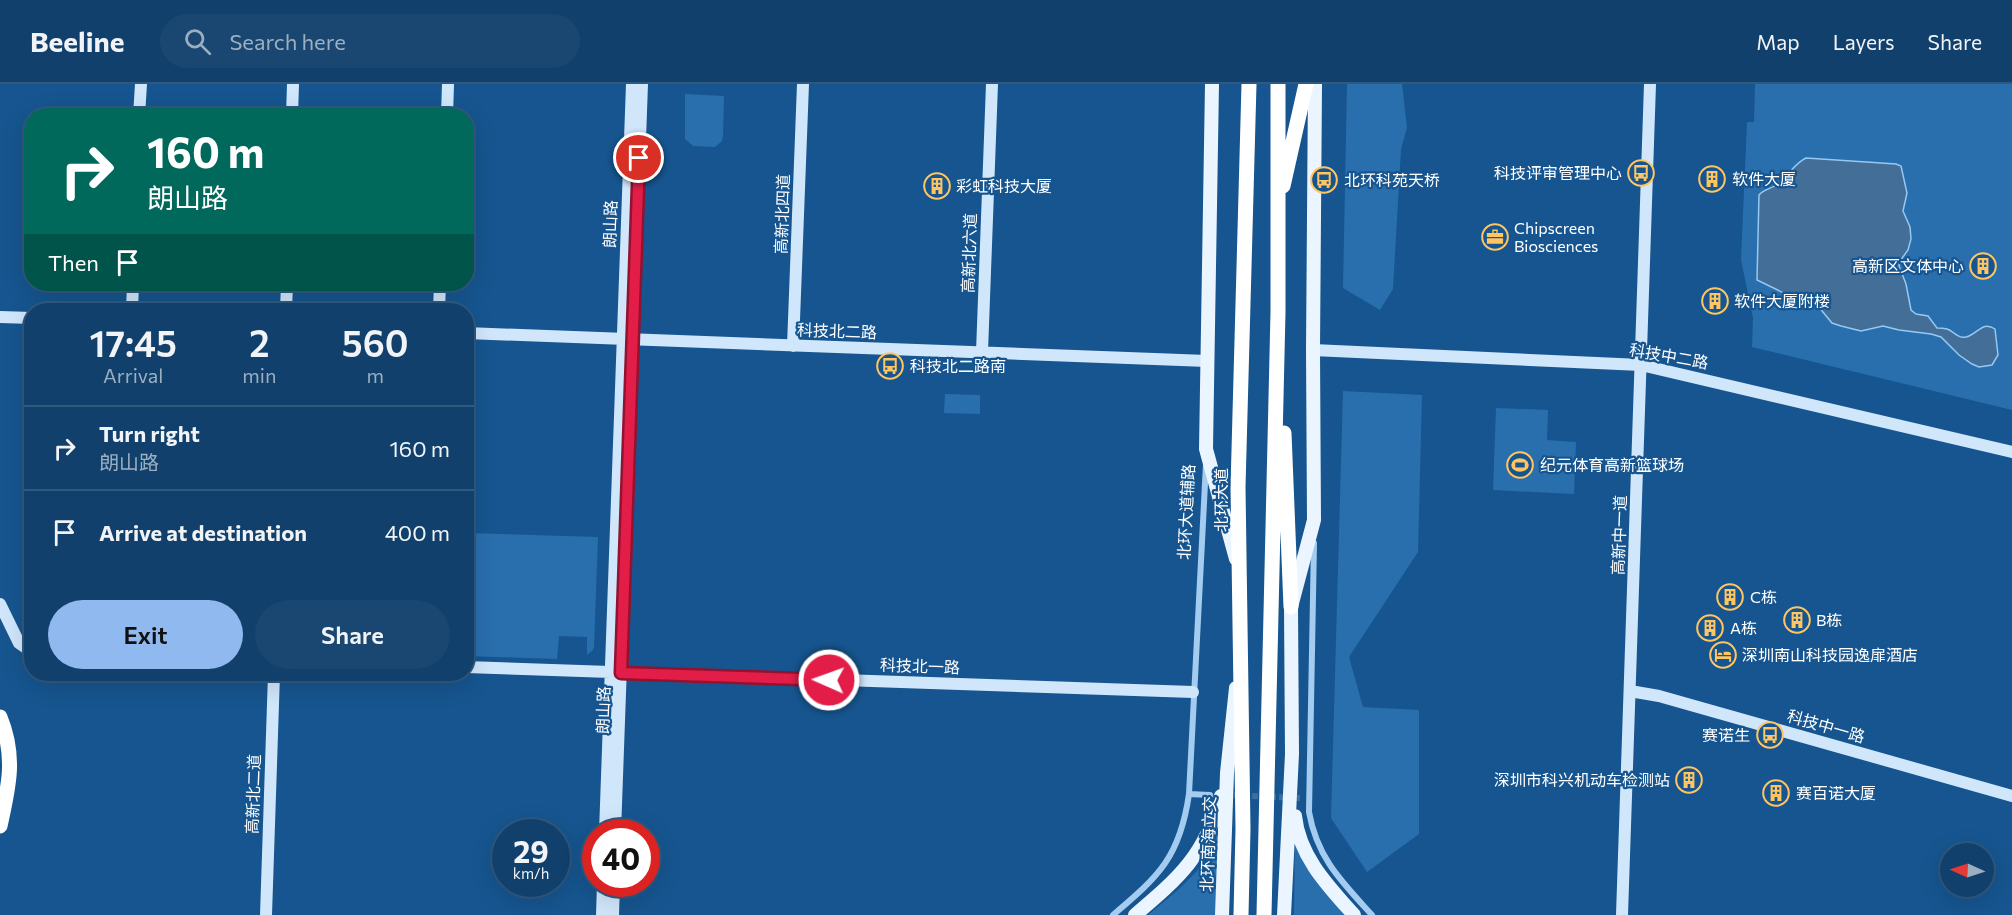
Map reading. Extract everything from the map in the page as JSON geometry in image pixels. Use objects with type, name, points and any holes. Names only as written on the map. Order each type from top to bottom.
[{"type":"highway","name":"北环大道","points":[[1241,915],[1243,829],[1238,487],[1249,84]]},
{"type":"highway","points":[[1278,84],[1276,225],[1278,312],[1291,607]]},
{"type":"highway","points":[[1276,225],[1306,84]]},
{"type":"highway","points":[[1264,915],[1278,312]]},
{"type":"highway","points":[[0,717],[6,732],[10,754],[9,775],[0,826]]},
{"type":"main road","name":"北环大道辅路","points":[[1206,449],[1212,84]]},
{"type":"main road","points":[[1315,84],[1314,520],[1291,607],[1295,818],[1298,835],[1315,867],[1327,885],[1354,915]]},
{"type":"main road","points":[[1206,449],[1240,579]]},
{"type":"main road","points":[[1134,915],[1162,892],[1193,860],[1211,830],[1227,773],[1240,653]]},
{"type":"main road","points":[[1284,915],[1292,754]]},
{"type":"main road","name":"北环南海立交","points":[[1222,915],[1227,773]]},
{"type":"street","points":[[140,108],[141,84]]},
{"type":"street","points":[[292,108],[293,84]]},
{"type":"street","points":[[447,108],[448,84]]},
{"type":"street","name":"朗山路","points":[[628,339],[632,84]]},
{"type":"street","name":"朗山路","points":[[615,819],[616,673],[628,339],[642,84]]},
{"type":"street","name":"高新北四道","points":[[793,346],[803,84]]},
{"type":"street","name":"高新北六道","points":[[982,352],[992,84]]},
{"type":"street","name":"高新中一道","points":[[1622,915],[1650,84]]},
{"type":"street","points":[[0,317],[24,318]]},
{"type":"street","name":"科技北二路","points":[[474,333],[1207,361]]},
{"type":"street","name":"科技中二路","points":[[1313,350],[1641,365],[2012,452]]},
{"type":"street","name":"北环大道辅路","points":[[1113,915],[1150,884],[1162,870],[1180,836],[1189,794],[1206,449]]},
{"type":"street","points":[[1314,520],[1308,798],[1311,826],[1324,857],[1334,872],[1372,915]]},
{"type":"street","points":[[0,604],[19,643],[24,646]]},
{"type":"street","name":"科技北一路","points":[[474,667],[1193,692]]},
{"type":"street","name":"朗山路","points":[[606,819],[616,673]]},
{"type":"street","name":"高新北二道","points":[[266,915],[274,681]]},
{"type":"street","name":"科技中一路","points":[[1630,691],[1659,696],[2012,796]]},
{"type":"street","points":[[1189,794],[1210,795]]},
{"type":"street","points":[[1300,798],[1308,798]]},
{"type":"street","points":[[602,915],[603,897]]},
{"type":"street","points":[[613,915],[614,897]]},
{"type":"shaded area","points":[[1347,84],[1402,84],[1407,128],[1401,149],[1393,289],[1380,310],[1343,288]]},
{"type":"shaded area","points":[[1755,84],[2012,84],[2012,410],[1752,347],[1753,318],[1741,260],[1747,122],[1754,122]]},
{"type":"shaded area","points":[[685,94],[724,96],[723,136],[722,141],[715,147],[693,146],[685,139]]},
{"type":"shaded area","points":[[1806,158],[1901,166],[1907,193],[1903,211],[1910,227],[1911,239],[1899,266],[1906,284],[1911,310],[1916,314],[1928,316],[1937,328],[1947,329],[1962,337],[1969,336],[1987,326],[1995,329],[1998,355],[1992,365],[1979,367],[1972,364],[1941,337],[1931,334],[1883,326],[1861,331],[1832,323],[1818,306],[1796,299],[1757,280],[1759,195],[1780,182]]},
{"type":"shaded area","points":[[1343,391],[1422,395],[1418,552],[1349,657],[1363,707],[1419,710],[1419,834],[1367,872],[1331,818]]},
{"type":"shaded area","points":[[945,394],[980,395],[980,414],[944,413]]},
{"type":"shaded area","name":"纪元体育高新篮球场","points":[[1496,408],[1548,410],[1547,440],[1576,442],[1574,494],[1493,490]]},
{"type":"shaded area","points":[[474,533],[598,537],[593,650],[587,655],[587,637],[559,636],[557,659],[474,656]]},
{"type":"shaded area","points":[[1221,829],[1218,915],[1148,915],[1197,871]]},
{"type":"shaded area","points":[[1295,841],[1317,880],[1345,915],[1294,915]]},
{"type":"tunnel","points":[[1225,795],[1300,798]]},
{"type":"place","name":"科技评审管理中心","points":[[1641,173]]},
{"type":"place","name":"软件大厦","points":[[1712,179]]},
{"type":"place","name":"北环科苑天桥","points":[[1324,180]]},
{"type":"place","name":"彩虹科技大厦","points":[[937,186]]},
{"type":"place","name":"Chipscreen Biosciences","points":[[1495,237]]},
{"type":"place","name":"高新区文体中心","points":[[1983,266]]},
{"type":"place","name":"软件大厦附楼","points":[[1715,301]]},
{"type":"place","name":"科技北二路南","points":[[890,366]]},
{"type":"place","name":"纪元体育高新篮球场","points":[[1520,465]]},
{"type":"place","name":"C栋","points":[[1730,597]]},
{"type":"place","name":"B栋","points":[[1797,620]]},
{"type":"place","name":"A栋","points":[[1710,628]]},
{"type":"place","name":"深圳南山科技园逸扉酒店","points":[[1723,655]]},
{"type":"place","name":"赛诺生","points":[[1770,735]]},
{"type":"place","name":"深圳市科兴机动车检测站","points":[[1689,780]]},
{"type":"place","name":"赛百诺大厦","points":[[1776,793]]},
{"type":"route","points":[[639,158],[621,673],[829,680]]}]
